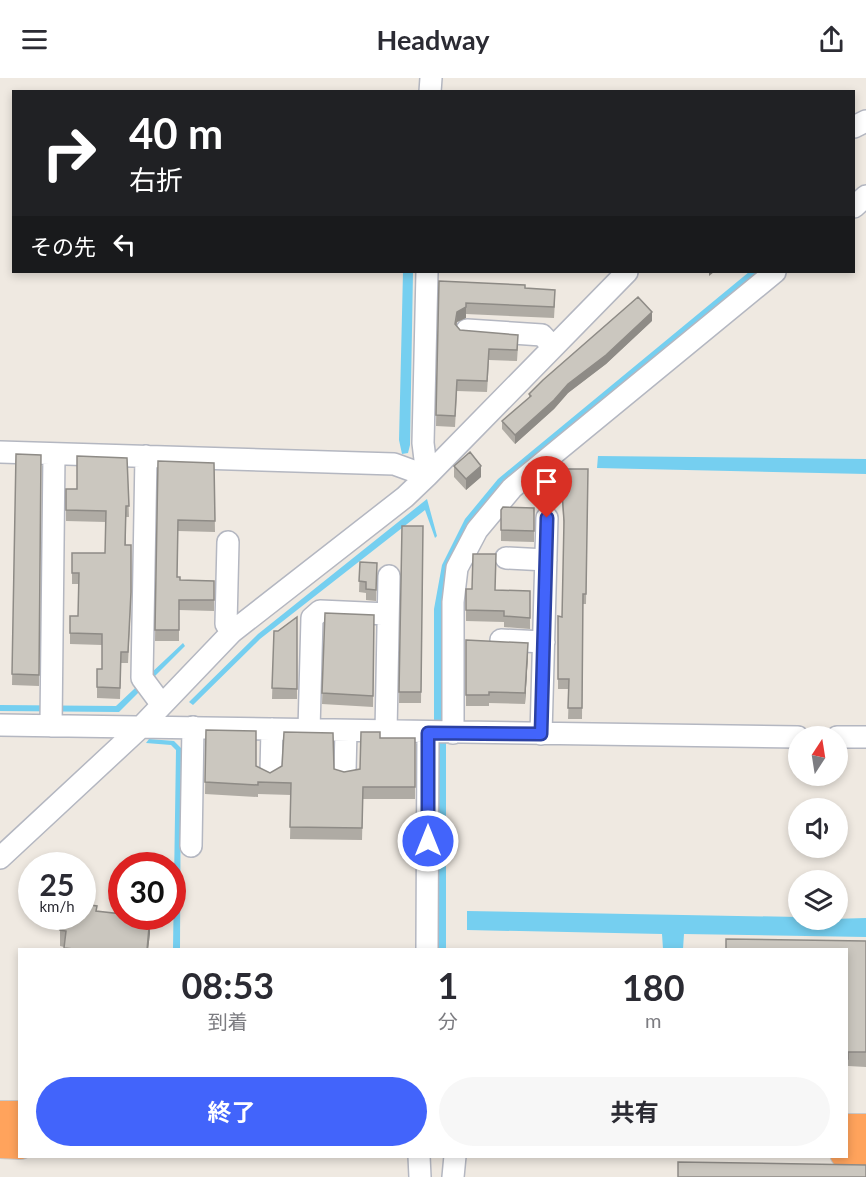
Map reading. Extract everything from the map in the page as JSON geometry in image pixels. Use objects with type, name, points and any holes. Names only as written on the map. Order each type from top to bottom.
[{"type":"highway","points":[[0,1117],[18,1117]]},
{"type":"highway","points":[[848,1130],[866,1130]]},
{"type":"highway","points":[[0,1143],[18,1143]]},
{"type":"highway","points":[[848,1153],[866,1153]]},
{"type":"street","points":[[427,273],[423,443],[427,476]]},
{"type":"street","points":[[152,692],[405,497],[626,273]]},
{"type":"street","points":[[453,733],[453,602],[457,568],[477,530],[512,488],[774,273]]},
{"type":"street","points":[[467,330],[542,335],[553,347]]},
{"type":"street","points":[[0,452],[394,464],[427,476]]},
{"type":"street","points":[[51,726],[54,454]]},
{"type":"street","points":[[0,858],[141,727],[152,692],[146,456]]},
{"type":"street","points":[[541,734],[547,518]]},
{"type":"street","points":[[228,542],[226,624],[232,632]]},
{"type":"street","points":[[507,558],[546,560]]},
{"type":"street","points":[[386,732],[389,576]]},
{"type":"street","points":[[309,730],[312,618],[320,611],[388,614]]},
{"type":"street","points":[[501,640],[544,642]]},
{"type":"street","points":[[0,725],[788,737]]},
{"type":"street","points":[[191,846],[193,727]]},
{"type":"street","points":[[271,772],[272,729]]},
{"type":"street","points":[[345,771],[346,731]]},
{"type":"street","points":[[428,733],[428,948]]},
{"type":"street","points":[[848,737],[866,737]]},
{"type":"street","points":[[419,1158],[420,1177]]},
{"type":"street","points":[[453,1177],[455,1158]]},
{"type":"water","points":[[403,273],[413,273],[408,453],[402,454],[399,440]]},
{"type":"water","points":[[748,273],[763,273],[506,487],[446,610],[446,948],[434,948],[434,609],[442,565],[465,519],[498,479]]},
{"type":"water","points":[[598,456],[866,459],[866,474],[597,468]]},
{"type":"water","points":[[427,499],[437,536],[435,538],[425,510],[260,639],[193,705],[189,702],[258,634]]},
{"type":"water","points":[[183,643],[185,646],[119,712],[0,711],[0,705],[116,706]]},
{"type":"water","points":[[149,739],[174,741],[181,748],[180,852],[174,852],[176,750],[171,745],[146,743]]},
{"type":"water","points":[[467,911],[788,917],[788,930],[848,930],[848,919],[866,918],[866,937],[684,934],[683,948],[663,948],[662,934],[467,930]]},
{"type":"water","points":[[173,930],[180,930],[180,948],[173,948]]},
{"type":"building","points":[[439,281],[525,285],[525,288],[555,290],[554,307],[466,303],[466,307],[457,312],[455,324],[460,330],[518,335],[517,350],[489,349],[487,381],[457,380],[455,416],[436,415]]},
{"type":"building","points":[[638,297],[652,312],[606,355],[568,384],[554,400],[515,435],[502,421],[531,396],[529,394],[543,380]]},
{"type":"building","points":[[470,452],[481,466],[466,479],[454,466]]},
{"type":"building","points":[[16,454],[41,455],[39,675],[12,674]]},
{"type":"building","points":[[77,456],[127,458],[129,506],[126,506],[125,545],[131,545],[131,592],[128,652],[121,652],[120,688],[97,687],[97,669],[102,669],[102,634],[70,633],[70,616],[78,616],[79,573],[72,573],[72,553],[105,553],[106,511],[66,510],[66,489],[77,489]]},
{"type":"building","points":[[158,461],[214,463],[215,521],[178,520],[177,577],[180,577],[180,580],[214,581],[214,600],[179,600],[179,630],[155,630]]},
{"type":"building","points":[[555,469],[588,469],[586,594],[583,594],[582,708],[568,708],[569,679],[558,679],[558,616],[562,617],[564,521],[562,491],[555,491]]},
{"type":"building","points":[[503,507],[534,508],[534,531],[501,530]]},
{"type":"building","points":[[402,526],[423,526],[421,692],[399,692]]},
{"type":"building","points":[[473,554],[496,554],[495,590],[530,591],[530,618],[504,616],[504,611],[466,610],[466,589],[472,589]]},
{"type":"building","points":[[360,562],[377,563],[376,590],[366,589],[366,582],[359,581]]},
{"type":"building","points":[[325,613],[374,615],[373,696],[322,693]]},
{"type":"building","points":[[297,617],[297,689],[272,688],[274,631],[278,631]]},
{"type":"building","points":[[466,640],[528,643],[525,693],[489,692],[489,695],[466,695]]},
{"type":"building","points":[[206,730],[256,731],[256,766],[270,773],[282,766],[284,732],[333,733],[334,769],[344,772],[360,769],[361,732],[380,732],[380,738],[415,738],[415,787],[363,787],[362,828],[290,827],[291,783],[258,782],[258,785],[205,782]]},
{"type":"building","points":[[96,911],[108,912],[108,930],[149,930],[147,948],[64,948],[66,931],[60,930],[96,930]]},
{"type":"building","points":[[726,939],[866,941],[866,1052],[848,1052],[848,948],[726,948]]},
{"type":"building","points":[[678,1162],[866,1165],[866,1177],[678,1177]]},
{"type":"route","points":[[428,841],[428,733],[541,734],[547,518]]}]
